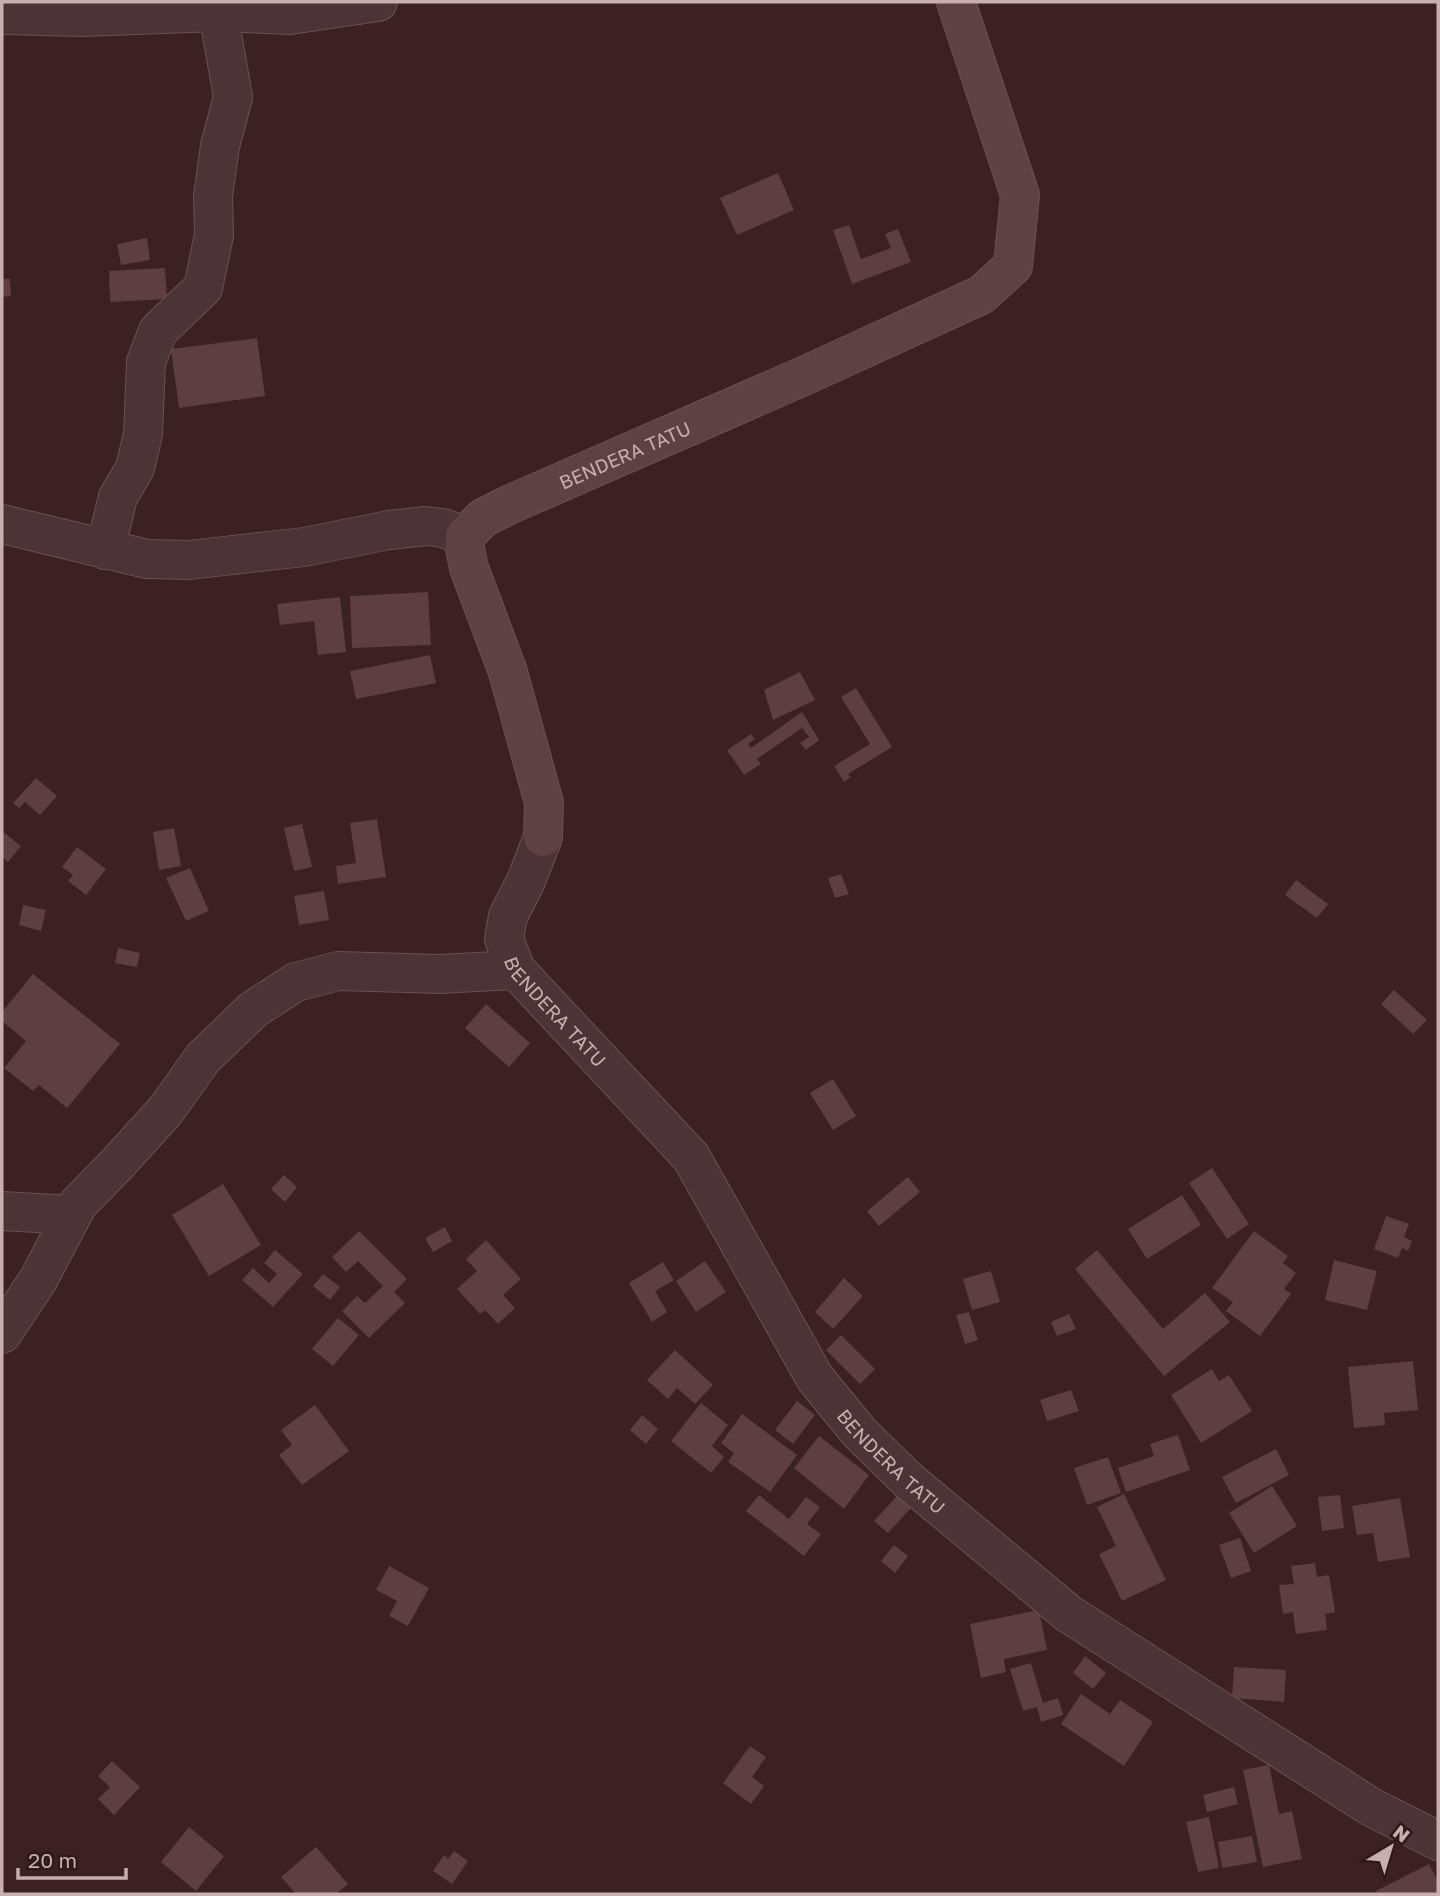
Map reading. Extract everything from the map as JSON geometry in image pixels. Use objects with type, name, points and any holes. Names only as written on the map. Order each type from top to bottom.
[{"type":"main road","name":"BENDERA TATU","points":[[542,837],[544,803],[508,672],[469,568],[465,536],[483,518],[511,504],[806,376],[981,295],[1013,266],[1020,195],[956,2]]},
{"type":"street","points":[[2,15],[82,17],[207,9],[290,15],[378,2]]},
{"type":"street","points":[[105,550],[118,497],[135,468],[143,434],[146,362],[158,331],[204,288],[214,235],[213,196],[220,146],[233,97],[207,9]]},
{"type":"street","points":[[2,524],[147,559],[189,560],[304,547],[389,530],[426,526],[443,528],[465,536]]},
{"type":"street","name":"BENDERA TATU","points":[[542,837],[526,881],[508,915],[505,939],[516,970],[691,1157],[707,1181],[815,1378],[859,1432],[909,1480],[1069,1614],[1371,1807],[1438,1841]]},
{"type":"street","points":[[2,1334],[38,1280],[78,1205],[166,1110],[203,1058],[254,1009],[296,982],[338,971],[440,974],[516,970]]},
{"type":"street","points":[[2,1211],[72,1215]]},
{"type":"building","points":[[778,173],[794,210],[737,235],[720,198]]},
{"type":"building","points":[[849,225],[861,259],[891,248],[885,234],[898,229],[911,262],[852,284],[833,230]]},
{"type":"building","points":[[147,238],[150,260],[121,265],[117,244]]},
{"type":"building","points":[[165,268],[167,299],[110,302],[109,271]]},
{"type":"building","points":[[2,279],[10,279],[11,296],[2,297]]},
{"type":"building","points":[[257,338],[265,396],[179,408],[171,349]]},
{"type":"building","points":[[428,592],[431,645],[352,648],[350,596]]},
{"type":"building","points":[[340,597],[346,652],[318,655],[314,621],[280,625],[277,604]]},
{"type":"building","points":[[430,655],[436,683],[356,699],[350,671]]},
{"type":"building","points":[[800,672],[815,700],[773,720],[764,690]]},
{"type":"building","points":[[856,688],[892,747],[848,774],[851,777],[844,782],[834,766],[870,744],[841,697]]},
{"type":"building","points":[[802,712],[819,740],[806,750],[800,743],[809,737],[802,728],[757,759],[761,764],[744,775],[727,750],[751,734],[755,739],[748,744],[751,748]]},
{"type":"building","points":[[36,778],[57,796],[40,815],[25,802],[19,808],[13,803]]},
{"type":"building","points":[[377,819],[386,877],[338,884],[336,866],[356,863],[350,823]]},
{"type":"building","points":[[302,824],[312,867],[294,871],[284,828]]},
{"type":"building","points":[[174,828],[181,866],[159,870],[153,832]]},
{"type":"building","points":[[2,831],[21,846],[8,862],[2,857]]},
{"type":"building","points":[[77,847],[106,869],[86,895],[68,881],[73,875],[62,867]]},
{"type":"building","points":[[190,868],[209,911],[186,921],[166,878]]},
{"type":"building","points":[[841,874],[849,894],[835,898],[828,878]]},
{"type":"building","points":[[1296,880],[1328,904],[1317,918],[1285,895]]},
{"type":"building","points":[[324,891],[329,920],[299,925],[294,896]]},
{"type":"building","points":[[23,905],[46,910],[41,931],[19,925]]},
{"type":"building","points":[[118,948],[140,953],[137,967],[115,963]]},
{"type":"building","points":[[33,974],[120,1044],[67,1108],[39,1085],[33,1091],[4,1068],[26,1041],[2,1021],[2,1012]]},
{"type":"building","points":[[1394,990],[1427,1020],[1413,1034],[1381,1004]]},
{"type":"building","points":[[486,1004],[530,1043],[509,1067],[465,1028]]},
{"type":"building","points":[[833,1079],[856,1116],[833,1130],[810,1093]]},
{"type":"building","points":[[1212,1168],[1249,1224],[1227,1239],[1189,1183]]},
{"type":"building","points":[[284,1175],[297,1187],[285,1202],[271,1189]]},
{"type":"building","points":[[908,1177],[920,1192],[879,1226],[867,1211]]},
{"type":"building","points":[[223,1184],[261,1245],[209,1276],[172,1215]]},
{"type":"building","points":[[1182,1195],[1201,1225],[1147,1259],[1128,1229]]},
{"type":"building","points":[[1386,1216],[1409,1224],[1404,1237],[1412,1241],[1408,1251],[1402,1248],[1398,1258],[1374,1249]]},
{"type":"building","points":[[445,1227],[452,1241],[433,1252],[425,1238]]},
{"type":"building","points":[[359,1231],[407,1279],[394,1292],[405,1303],[369,1338],[342,1311],[357,1296],[365,1303],[383,1286],[358,1261],[346,1272],[332,1257]]},
{"type":"building","points":[[1254,1231],[1288,1256],[1283,1263],[1296,1273],[1284,1289],[1291,1294],[1260,1336],[1226,1311],[1233,1302],[1212,1288]]},
{"type":"building","points":[[486,1240],[521,1279],[503,1295],[515,1308],[498,1324],[485,1310],[480,1314],[457,1289],[477,1271],[466,1259]]},
{"type":"building","points":[[275,1250],[303,1274],[273,1307],[242,1280],[253,1268],[269,1283],[277,1274],[264,1263]]},
{"type":"building","points":[[1097,1250],[1163,1329],[1205,1293],[1230,1322],[1164,1376],[1075,1269]]},
{"type":"building","points":[[1334,1260],[1377,1271],[1367,1310],[1325,1300]]},
{"type":"building","points":[[705,1261],[726,1292],[696,1312],[676,1281]]},
{"type":"building","points":[[663,1262],[674,1280],[655,1291],[667,1312],[652,1322],[629,1283]]},
{"type":"building","points":[[991,1271],[1000,1302],[972,1310],[963,1279]]},
{"type":"building","points":[[323,1274],[340,1287],[330,1300],[313,1286]]},
{"type":"building","points":[[844,1278],[863,1296],[833,1329],[815,1312]]},
{"type":"building","points":[[969,1312],[978,1340],[965,1344],[956,1315]]},
{"type":"building","points":[[1069,1314],[1076,1329],[1057,1336],[1051,1322]]},
{"type":"building","points":[[338,1318],[359,1335],[333,1366],[312,1349]]},
{"type":"building","points":[[841,1335],[875,1369],[860,1384],[826,1350]]},
{"type":"building","points":[[675,1350],[713,1385],[695,1404],[677,1388],[668,1399],[647,1380]]},
{"type":"building","points":[[1413,1361],[1418,1410],[1384,1413],[1385,1425],[1354,1428],[1348,1367]]},
{"type":"building","points":[[1212,1369],[1219,1381],[1229,1375],[1252,1411],[1201,1443],[1171,1395]]},
{"type":"building","points":[[1071,1390],[1079,1411],[1047,1421],[1040,1400]]},
{"type":"building","points":[[797,1401],[815,1415],[793,1444],[775,1430]]},
{"type":"building","points":[[701,1403],[728,1425],[712,1446],[724,1457],[711,1473],[671,1441]]},
{"type":"building","points":[[315,1405],[349,1451],[302,1485],[279,1455],[292,1445],[281,1430]]},
{"type":"building","points":[[742,1414],[797,1455],[770,1492],[728,1462],[734,1453],[721,1443]]},
{"type":"building","points":[[642,1415],[658,1429],[646,1444],[630,1430]]},
{"type":"building","points":[[1178,1435],[1190,1470],[1126,1492],[1118,1468],[1154,1456],[1150,1444]]},
{"type":"building","points":[[819,1436],[869,1475],[844,1509],[794,1468]]},
{"type":"building","points":[[1276,1449],[1289,1475],[1236,1503],[1222,1477]]},
{"type":"building","points":[[1108,1457],[1121,1493],[1087,1505],[1074,1468]]},
{"type":"building","points":[[1272,1486],[1297,1526],[1254,1553],[1229,1513]]},
{"type":"building","points":[[1124,1494],[1166,1580],[1122,1601],[1099,1554],[1116,1546],[1097,1507]]},
{"type":"building","points":[[759,1495],[789,1519],[806,1497],[820,1507],[807,1524],[821,1534],[804,1556],[746,1511]]},
{"type":"building","points":[[1340,1495],[1344,1528],[1322,1531],[1318,1497]]},
{"type":"building","points":[[897,1496],[911,1508],[888,1533],[874,1521]]},
{"type":"building","points":[[1400,1498],[1410,1557],[1378,1562],[1373,1533],[1357,1535],[1352,1506]]},
{"type":"building","points":[[1240,1538],[1251,1571],[1231,1578],[1219,1545]]},
{"type":"building","points":[[894,1545],[908,1556],[895,1573],[881,1561]]},
{"type":"building","points":[[1315,1563],[1317,1577],[1329,1575],[1335,1612],[1325,1614],[1327,1630],[1296,1634],[1293,1612],[1283,1614],[1279,1585],[1294,1584],[1291,1566]]},
{"type":"building","points":[[389,1566],[429,1588],[408,1626],[389,1616],[397,1601],[376,1590]]},
{"type":"building","points":[[1039,1610],[1047,1650],[1004,1659],[1006,1672],[981,1678],[970,1624]]},
{"type":"building","points":[[1085,1656],[1106,1673],[1093,1689],[1073,1673]]},
{"type":"building","points":[[1031,1663],[1043,1703],[1058,1698],[1063,1715],[1041,1722],[1037,1707],[1023,1711],[1010,1669]]},
{"type":"building","points":[[1234,1667],[1286,1670],[1284,1702],[1232,1698]]},
{"type":"building","points":[[1081,1694],[1110,1714],[1120,1700],[1153,1722],[1124,1766],[1061,1724]]},
{"type":"building","points":[[750,1746],[766,1757],[752,1777],[764,1786],[751,1804],[723,1783]]},
{"type":"building","points":[[112,1761],[140,1787],[114,1815],[98,1799],[110,1787],[98,1776]]},
{"type":"building","points":[[1269,1765],[1279,1814],[1292,1811],[1302,1859],[1263,1867],[1243,1770]]},
{"type":"building","points":[[1234,1787],[1238,1804],[1207,1812],[1203,1795]]},
{"type":"building","points":[[1209,1817],[1219,1868],[1198,1872],[1186,1822]]},
{"type":"building","points":[[189,1827],[224,1856],[196,1891],[161,1862]]},
{"type":"building","points":[[1252,1836],[1257,1862],[1222,1868],[1218,1842]]},
{"type":"building","points":[[316,1847],[348,1884],[336,1894],[296,1894],[281,1877]]},
{"type":"building","points":[[454,1851],[468,1861],[452,1884],[433,1871],[444,1855],[448,1859]]},
{"type":"building","points":[[1429,1864],[1438,1881],[1438,1894],[1377,1894],[1376,1891]]}]
